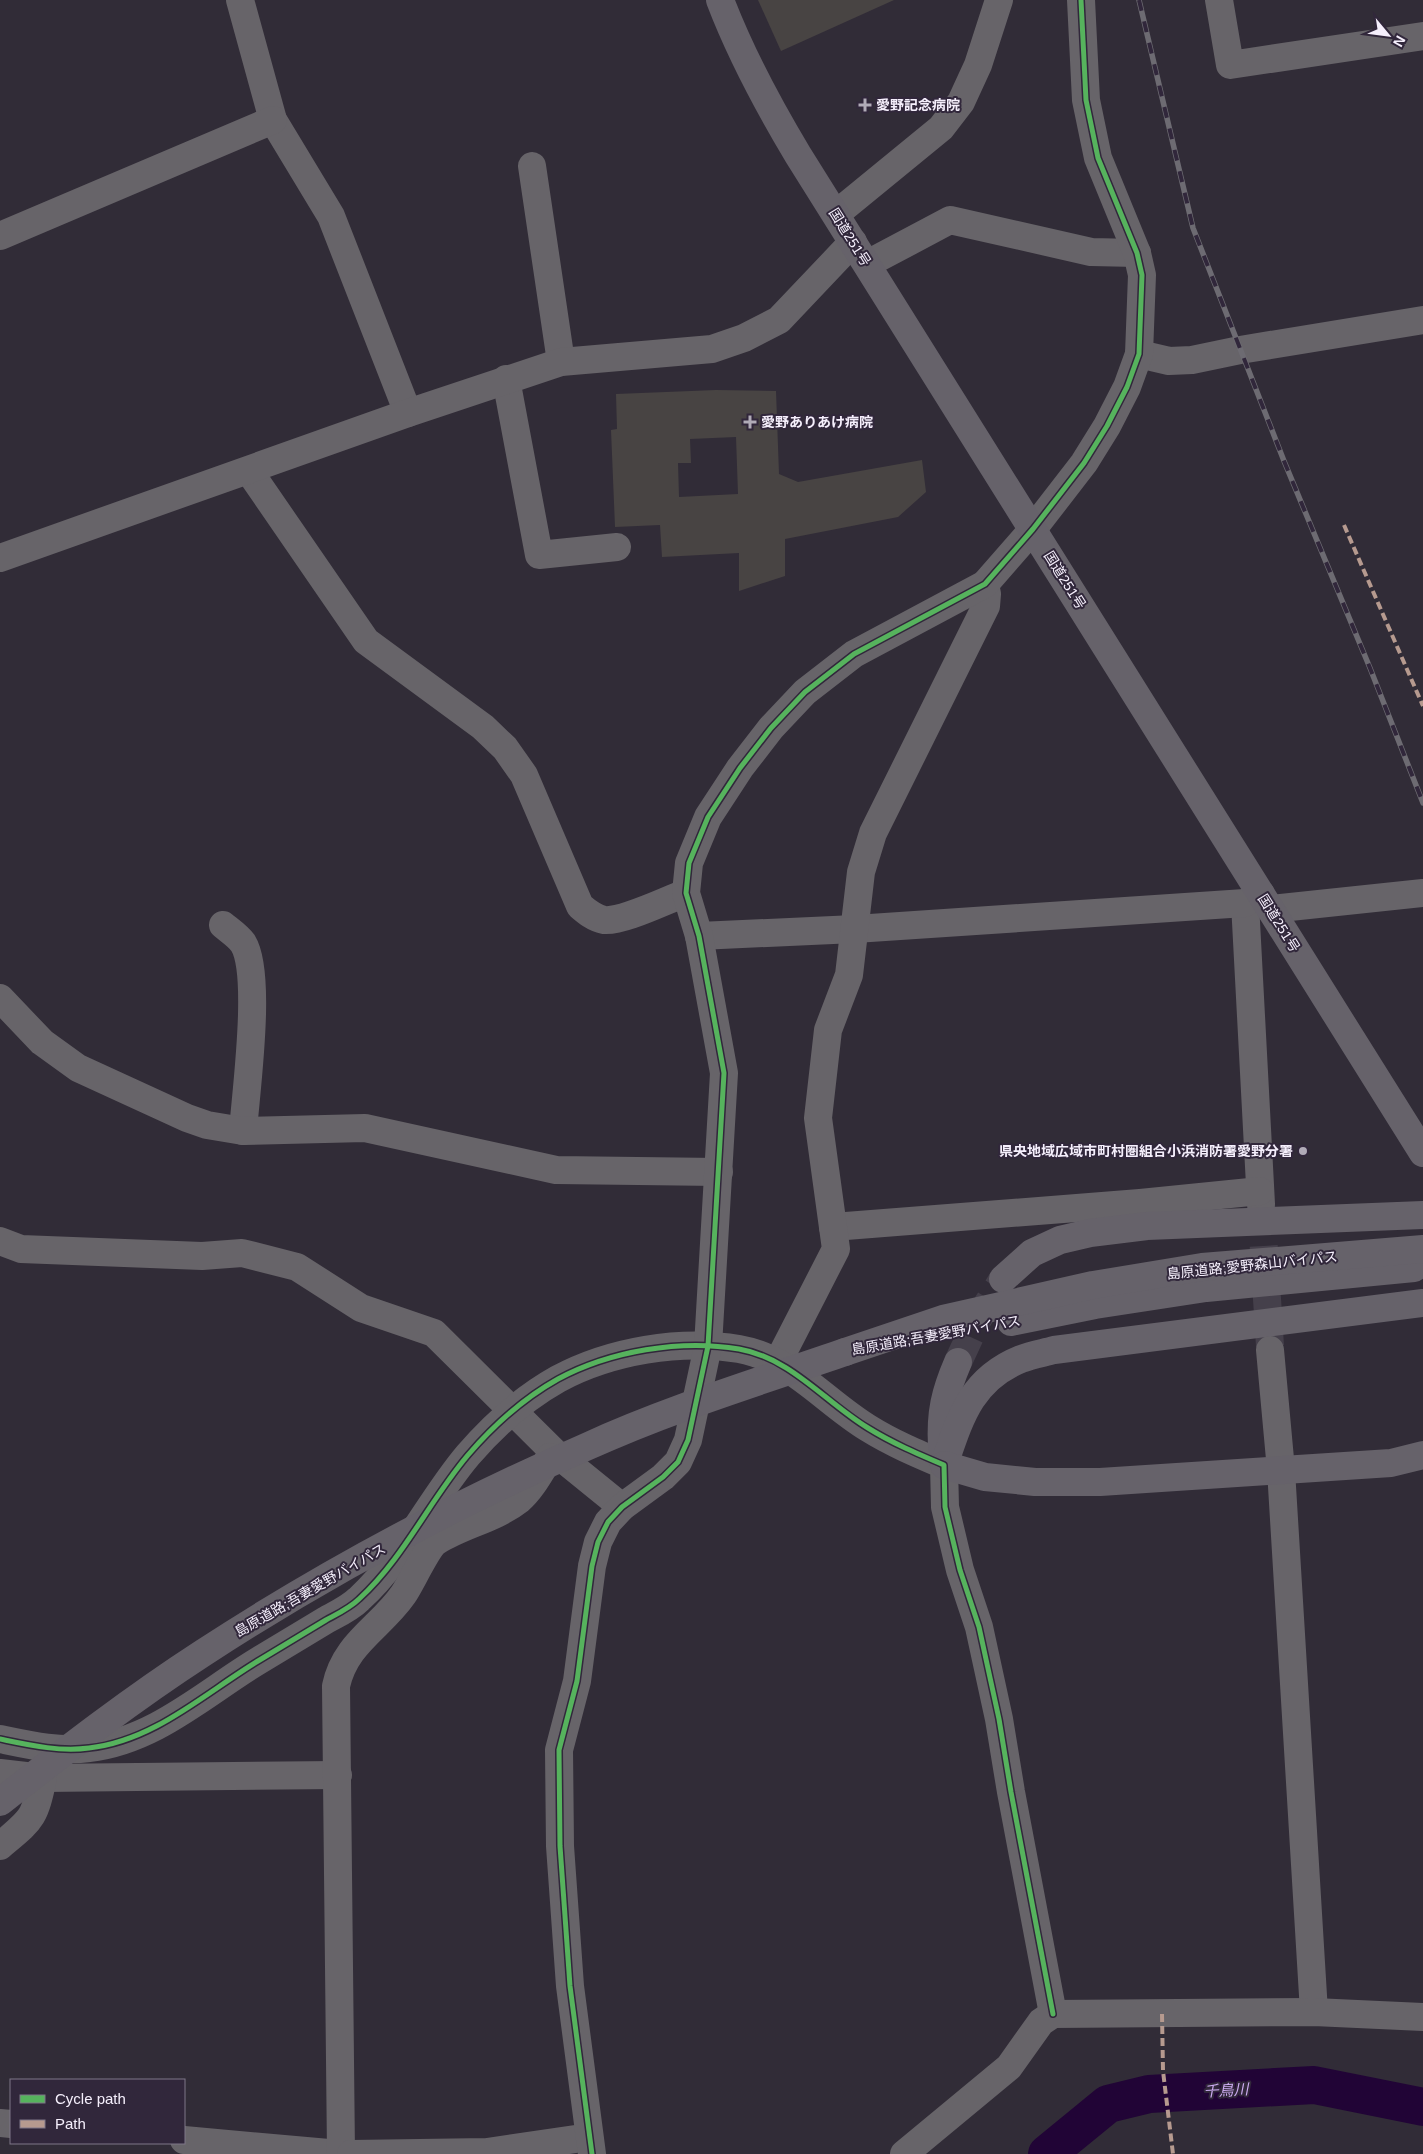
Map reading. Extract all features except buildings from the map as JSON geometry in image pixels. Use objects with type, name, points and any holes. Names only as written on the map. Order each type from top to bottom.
[{"type":"highway","name":"国道251号","points":[[720,0],[738,45],[763,96],[1033,529],[1259,902],[1423,1153]]},
{"type":"highway","points":[[1003,1278],[1032,1254],[1060,1240],[1090,1233],[1147,1226],[1423,1215]]},
{"type":"highway","name":"島原道路;愛野森山バイパス","points":[[1026,1309],[1093,1285],[1202,1267],[1423,1249]]},
{"type":"highway","name":"島原道路;愛野森山バイパス","points":[[1026,1309],[1095,1305],[1206,1288],[1423,1268]]},
{"type":"highway","points":[[944,1464],[961,1415],[974,1394],[992,1375],[1020,1359],[1063,1348],[1423,1303]]},
{"type":"highway","name":"島原道路;吾妻愛野バイパス","points":[[0,1802],[87,1734],[202,1653],[322,1580],[452,1509],[588,1446],[722,1394],[943,1319],[1026,1309]]},
{"type":"highway","points":[[944,1464],[940,1424],[945,1393],[958,1362]]},
{"type":"highway","points":[[944,1464],[985,1477],[1035,1482],[1100,1482],[1391,1463],[1423,1455]]},
{"type":"street","points":[[240,0],[273,120],[331,216],[408,413]]},
{"type":"street","points":[[836,214],[941,128],[961,102],[978,65],[1000,0]]},
{"type":"street","points":[[351,2154],[488,2152],[590,2145],[570,1986],[560,1846],[558,1750],[577,1681],[592,1566],[598,1542],[608,1522],[622,1507],[663,1477],[678,1462],[688,1440],[708,1346],[724,1074],[698,936],[686,892],[689,863],[708,817],[740,768],[771,728],[805,692],[854,654],[985,584],[1033,529],[1084,463],[1107,426],[1127,387],[1139,354],[1142,275],[1137,253],[1098,158],[1086,100],[1081,0]]},
{"type":"street","points":[[1219,0],[1230,65],[1423,36]]},
{"type":"street","points":[[0,236],[273,120]]},
{"type":"street","points":[[532,166],[561,362]]},
{"type":"street","points":[[0,558],[408,413],[561,362],[712,349],[744,338],[779,320],[860,253],[950,220],[963,221],[1091,252],[1137,253]]},
{"type":"street","points":[[1139,354],[1169,362],[1192,360],[1240,350],[1423,320]]},
{"type":"street","points":[[506,379],[539,555],[617,547]]},
{"type":"street","points":[[249,471],[366,641],[483,728],[505,748],[524,775],[580,906],[590,915],[604,920],[620,919],[686,892]]},
{"type":"street","points":[[778,1362],[836,1249],[818,1118],[828,1030],[849,975],[861,872],[873,833],[986,606],[987,594],[985,584]]},
{"type":"street","points":[[698,936],[855,929],[1423,893]]},
{"type":"street","points":[[834,1227],[1140,1203],[1260,1198],[1259,902]]},
{"type":"street","points":[[223,924],[242,942],[250,968],[252,993],[243,1131]]},
{"type":"street","points":[[0,998],[42,1042],[78,1068],[206,1125],[243,1131],[365,1128],[556,1170],[719,1172]]},
{"type":"street","points":[[0,1241],[21,1249],[202,1256],[242,1253],[297,1267],[361,1308],[434,1333],[553,1451],[622,1507]]},
{"type":"street","points":[[0,1739],[37,1747],[89,1748],[126,1740],[165,1722],[250,1666],[358,1601],[395,1561],[468,1455],[512,1410],[558,1379],[606,1360],[654,1349],[708,1346],[742,1350],[778,1362],[866,1427],[908,1449],[944,1464],[945,1507],[960,1570],[979,1627],[999,1719],[1010,1792],[1053,2014]]},
{"type":"street","points":[[1270,1350],[1281,1470],[1314,2012]]},
{"type":"street","points":[[185,2140],[341,2154],[336,1686],[340,1671],[350,1652],[364,1635],[402,1596],[435,1542],[519,1500],[553,1451]]},
{"type":"street","points":[[0,1773],[43,1778],[338,1775]]},
{"type":"street","points":[[0,1846],[29,1822],[36,1810],[43,1778]]},
{"type":"street","points":[[904,2154],[1009,2067],[1040,2022],[1053,2014],[1314,2012],[1423,2017]]},
{"type":"waterway","name":"千鳥川","points":[[1047,2154],[1108,2104],[1149,2094],[1314,2085],[1423,2107]]},
{"type":"tunnel","points":[[1261,1204],[1270,1346]]},
{"type":"tunnel","points":[[958,1362],[978,1319],[1003,1279]]},
{"type":"railway","points":[[1139,0],[1193,228],[1284,461],[1370,668],[1423,803]]},
{"type":"marked path","points":[[1344,525],[1423,706]]},
{"type":"marked path","points":[[1162,2014],[1163,2071],[1173,2154]]},
{"type":"cycle path","points":[[592,2154],[570,1986],[560,1846],[559,1750],[577,1681],[592,1566],[598,1542],[608,1522],[622,1507],[663,1477],[678,1462],[688,1440],[708,1346],[724,1073],[699,936],[686,893],[689,863],[708,817],[740,768],[771,728],[805,692],[854,654],[985,584],[1033,529],[1084,463],[1107,426],[1127,387],[1139,354],[1142,275],[1137,253],[1098,158],[1086,100],[1081,0]]},
{"type":"cycle path","points":[[0,1739],[44,1747],[78,1749],[113,1744],[157,1726],[355,1602],[390,1566],[468,1455],[510,1413],[545,1387],[578,1369],[600,1361],[646,1350],[693,1346],[739,1349],[775,1361],[807,1382],[852,1418],[868,1428],[944,1465],[945,1507],[960,1570],[979,1627],[999,1719],[1053,2014]]},
{"type":"place","name":"愛野記念病院","points":[[865,105]]},
{"type":"place","name":"愛野ありあけ病院","points":[[750,422]]},
{"type":"place","name":"県央地域広域市町村圏組合小浜消防署愛野分署","points":[[1303,1151]]}]
